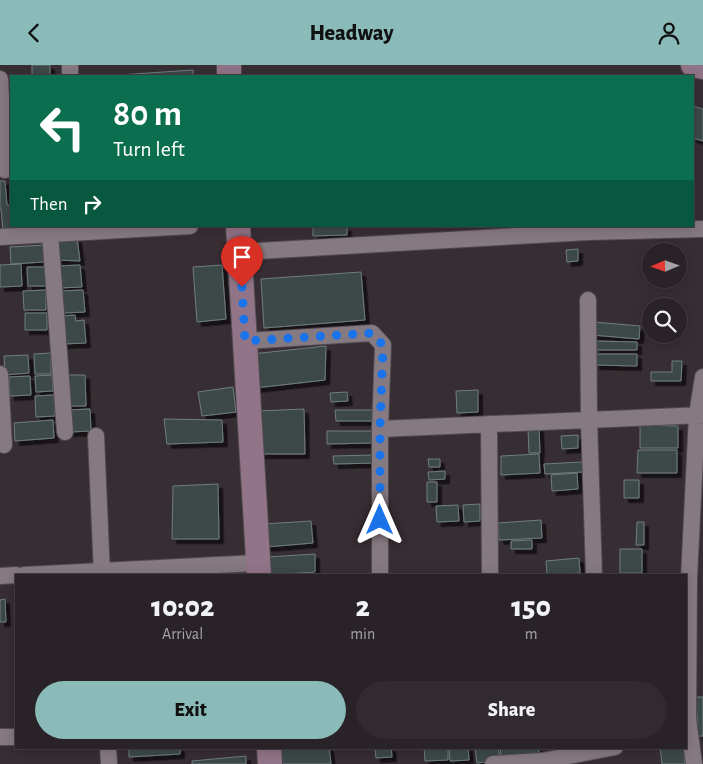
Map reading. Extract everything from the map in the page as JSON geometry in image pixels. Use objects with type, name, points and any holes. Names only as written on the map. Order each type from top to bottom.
[{"type":"street","points":[[692,65],[703,67]]},
{"type":"street","points":[[0,79],[5,170]]},
{"type":"street","points":[[0,237],[170,227]]},
{"type":"street","points":[[63,574],[259,569],[238,227]]},
{"type":"street","points":[[240,252],[588,232],[703,229]]},
{"type":"street","points":[[50,233],[64,432]]},
{"type":"street","points":[[588,300],[589,419],[594,574]]},
{"type":"street","points":[[245,341],[372,333],[383,345],[380,429],[380,574]]},
{"type":"street","points":[[0,374],[4,445]]},
{"type":"street","points":[[694,764],[688,734],[688,719],[696,579],[700,415],[703,377]]},
{"type":"street","points":[[380,429],[700,415]]},
{"type":"street","points":[[488,424],[490,574]]},
{"type":"street","points":[[96,435],[102,573]]},
{"type":"street","points":[[0,576],[15,575]]},
{"type":"street","points":[[0,737],[15,737]]},
{"type":"street","points":[[108,749],[109,764]]},
{"type":"street","points":[[269,749],[270,764]]},
{"type":"street","points":[[493,764],[542,761],[605,749]]},
{"type":"building","points":[[32,65],[50,65],[50,75],[32,75]]},
{"type":"building","points":[[193,70],[193,75],[119,75]]},
{"type":"building","points":[[694,107],[703,109],[703,141],[694,139]]},
{"type":"building","points":[[0,181],[5,181],[7,205],[10,205],[10,227],[24,227],[24,229],[3,230],[0,209]]},
{"type":"building","points":[[313,227],[347,227],[347,235],[313,236]]},
{"type":"building","points":[[77,238],[80,261],[58,260],[56,239]]},
{"type":"building","points":[[44,245],[44,262],[11,264],[10,247]]},
{"type":"building","points":[[578,249],[578,261],[567,262],[566,250]]},
{"type":"building","points":[[21,264],[22,286],[0,287],[0,265]]},
{"type":"building","points":[[80,265],[82,287],[59,288],[58,266]]},
{"type":"building","points":[[222,265],[226,319],[197,322],[193,267]]},
{"type":"building","points":[[27,267],[46,267],[46,286],[28,286]]},
{"type":"building","points":[[361,272],[365,320],[264,328],[261,279]]},
{"type":"building","points":[[46,290],[46,310],[24,310],[23,291]]},
{"type":"building","points":[[83,290],[85,312],[62,313],[59,291]]},
{"type":"building","points":[[25,313],[47,313],[47,330],[25,330]]},
{"type":"building","points":[[75,315],[76,321],[84,320],[86,343],[62,344],[60,316]]},
{"type":"building","points":[[594,322],[640,326],[639,339],[592,335]]},
{"type":"building","points":[[596,341],[637,342],[637,350],[596,350]]},
{"type":"building","points":[[326,346],[325,380],[255,388],[252,354]]},
{"type":"building","points":[[51,353],[51,374],[35,374],[34,354]]},
{"type":"building","points":[[595,354],[637,354],[637,366],[595,365]]},
{"type":"building","points":[[28,355],[29,373],[5,375],[4,356]]},
{"type":"building","points":[[672,361],[682,361],[681,381],[651,381],[651,372],[672,372]]},
{"type":"building","points":[[52,375],[53,391],[36,392],[35,376]]},
{"type":"building","points":[[65,375],[85,375],[86,406],[65,406]]},
{"type":"building","points":[[30,376],[31,395],[10,396],[9,377]]},
{"type":"building","points":[[233,387],[236,412],[202,416],[198,392]]},
{"type":"building","points":[[478,390],[478,412],[457,413],[456,391]]},
{"type":"building","points":[[347,392],[348,401],[331,402],[330,393]]},
{"type":"building","points":[[54,395],[55,416],[36,417],[35,396]]},
{"type":"building","points":[[90,409],[91,431],[69,432],[68,410]]},
{"type":"building","points":[[304,409],[305,454],[259,454],[258,411]]},
{"type":"building","points":[[335,410],[375,410],[375,421],[336,421]]},
{"type":"building","points":[[164,419],[222,420],[223,442],[167,444]]},
{"type":"building","points":[[53,420],[54,438],[15,441],[14,423]]},
{"type":"building","points":[[640,425],[678,426],[678,448],[640,448]]},
{"type":"building","points":[[539,427],[540,453],[529,453],[528,428]]},
{"type":"building","points":[[327,431],[373,431],[373,443],[327,444]]},
{"type":"building","points":[[578,435],[578,448],[562,449],[561,436]]},
{"type":"building","points":[[638,450],[677,450],[677,473],[637,473]]},
{"type":"building","points":[[539,454],[540,473],[501,475],[501,456]]},
{"type":"building","points":[[375,455],[375,463],[334,464],[333,456]]},
{"type":"building","points":[[428,459],[440,459],[440,467],[429,467]]},
{"type":"building","points":[[582,462],[583,472],[545,474],[544,464]]},
{"type":"building","points":[[445,471],[445,479],[429,480],[428,472]]},
{"type":"building","points":[[577,473],[578,489],[552,491],[551,475]]},
{"type":"building","points":[[624,480],[639,480],[639,498],[624,498]]},
{"type":"building","points":[[427,482],[437,482],[437,502],[427,502]]},
{"type":"building","points":[[218,484],[219,539],[172,539],[173,486]]},
{"type":"building","points":[[480,504],[480,521],[464,522],[463,505]]},
{"type":"building","points":[[458,505],[459,521],[437,522],[436,506]]},
{"type":"building","points":[[541,520],[542,538],[499,540],[498,523]]},
{"type":"building","points":[[311,521],[313,543],[266,547],[263,524]]},
{"type":"building","points":[[637,522],[644,522],[644,545],[636,545]]},
{"type":"building","points":[[532,540],[532,549],[511,549],[511,541]]},
{"type":"building","points":[[620,549],[642,549],[642,573],[620,573]]},
{"type":"building","points":[[315,554],[315,572],[268,574],[267,557]]},
{"type":"building","points":[[579,558],[580,573],[547,574],[546,561]]},
{"type":"building","points":[[5,599],[6,622],[0,622],[0,600]]},
{"type":"building","points":[[696,697],[703,697],[703,736],[698,736]]},
{"type":"building","points":[[129,749],[180,749],[180,754],[129,757]]},
{"type":"building","points":[[277,749],[329,749],[331,764],[278,764]]},
{"type":"building","points":[[375,749],[391,749],[392,757],[376,758]]},
{"type":"building","points":[[424,749],[448,749],[448,760],[425,761]]},
{"type":"building","points":[[449,749],[468,749],[469,760],[450,761]]},
{"type":"building","points":[[475,749],[498,749],[500,760],[477,763]]},
{"type":"building","points":[[500,749],[538,749],[539,753],[501,757]]},
{"type":"building","points":[[660,749],[684,749],[685,764],[662,764]]},
{"type":"building","points":[[246,756],[246,764],[192,764],[192,761]]},
{"type":"route","points":[[242,287],[245,341],[372,333],[383,345],[380,429],[380,520]]}]
